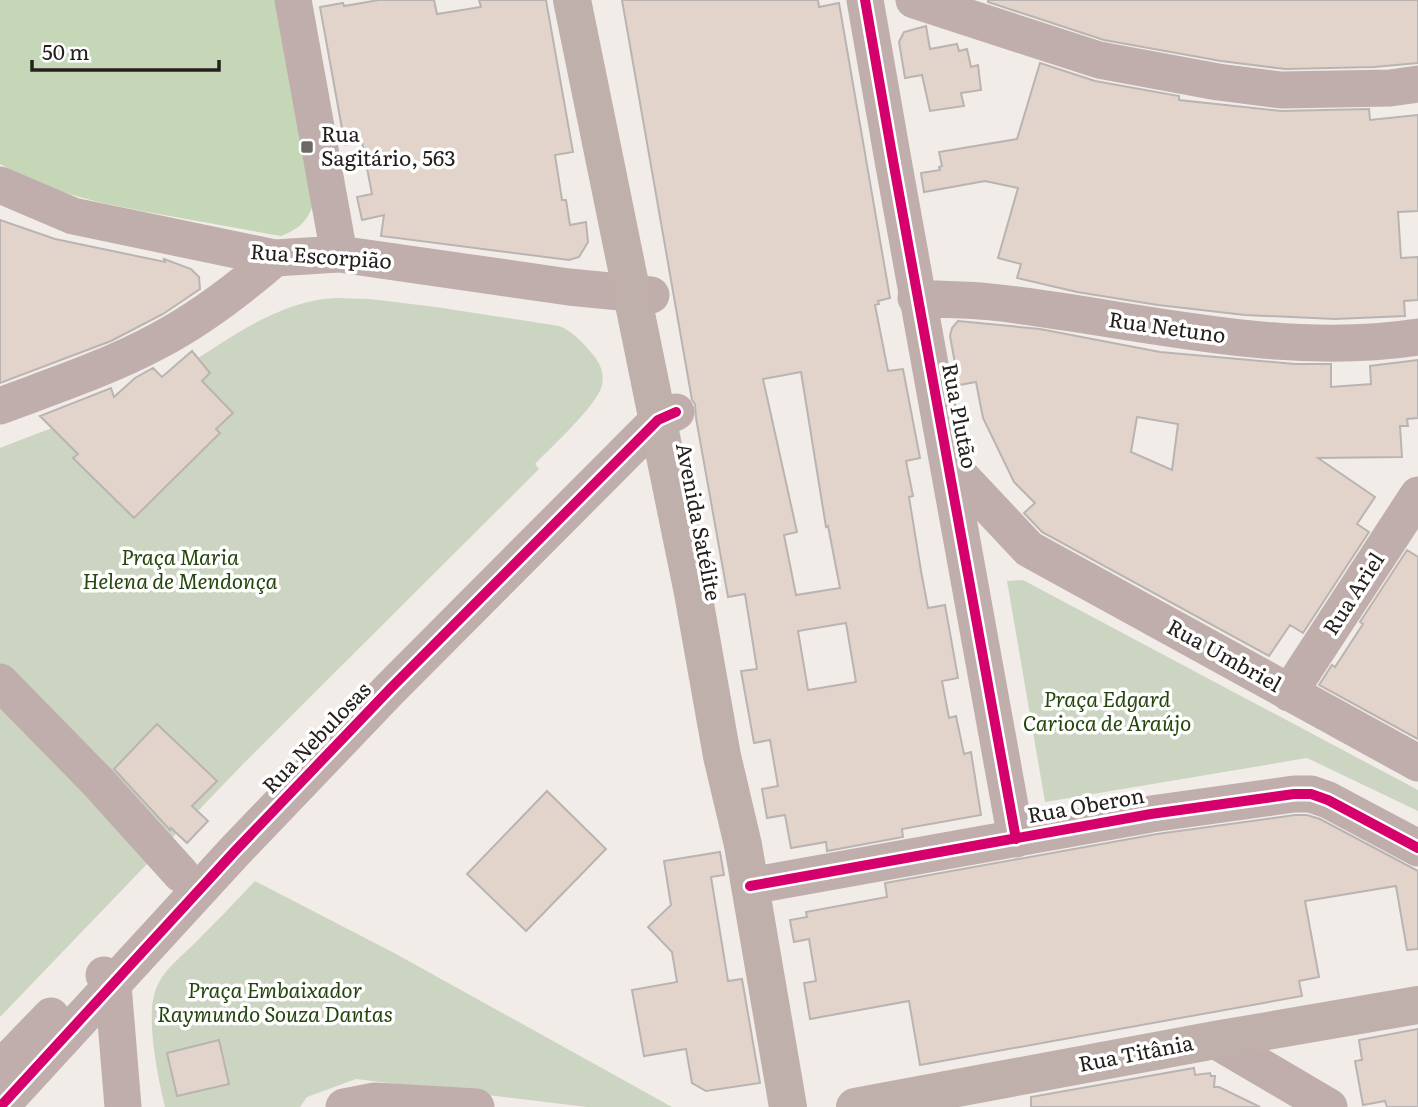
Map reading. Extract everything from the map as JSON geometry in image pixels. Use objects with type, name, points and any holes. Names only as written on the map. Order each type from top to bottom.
[{"type":"main road","name":"Avenida Satélite","points":[[572,0],[597,132],[642,294]]},
{"type":"main road","name":"Avenida Satélite","points":[[599,0],[642,294],[664,401],[693,593],[722,756],[743,845],[788,1107]]},
{"type":"main road","name":"Rua Titânia","points":[[855,1107],[1418,1005]]},
{"type":"street","points":[[293,0],[339,254]]},
{"type":"street","name":"Rua Plutão","points":[[865,0],[916,299],[949,464],[1016,839]]},
{"type":"street","points":[[914,0],[1098,60],[1218,82],[1281,90],[1390,88],[1418,84]]},
{"type":"street","name":"Rua Escorpião","points":[[0,185],[73,216],[275,258],[339,254],[569,287],[642,294]]},
{"type":"street","points":[[0,406],[80,376],[158,341],[238,290],[275,258]]},
{"type":"street","name":"Rua Netuno","points":[[916,299],[989,302],[1160,328],[1305,344],[1418,337]]},
{"type":"street","name":"Rua Nebulosas","points":[[0,1107],[105,976],[181,874],[664,401]]},
{"type":"street","name":"Rua Nebulosas","points":[[0,1069],[105,976],[235,852],[664,401]]},
{"type":"street","name":"Rua Umbriel","points":[[949,464],[1030,549],[1418,764]]},
{"type":"street","name":"Rua Ariel","points":[[1289,693],[1418,495]]},
{"type":"street","name":"Rua Umbriel","points":[[965,552],[986,545],[1004,544],[1030,549]]},
{"type":"street","points":[[0,682],[98,782],[181,874]]},
{"type":"street","name":"Rua Oberon","points":[[750,886],[1151,814],[1294,794],[1311,794],[1328,800],[1418,848]]},
{"type":"street","points":[[105,976],[123,1107]]},
{"type":"street","points":[[1216,1040],[1329,1107]]},
{"type":"street","points":[[344,1107],[375,1101],[476,1107]]},
{"type":"green space","points":[[0,0],[275,0],[314,202],[306,219],[298,227],[281,236],[164,215],[59,191],[0,164]]},
{"type":"green space","name":"Praça Maria Helena de Mendonça","points":[[336,298],[436,307],[559,326],[576,336],[595,358],[602,370],[602,385],[583,415],[535,464],[539,469],[245,762],[0,1017],[0,448],[140,392],[259,321],[309,302]]},
{"type":"green space","name":"Praça Edgard Carioca de Araújo","points":[[1023,580],[1418,790],[1418,811],[1307,758],[1045,802],[1007,581]]},
{"type":"green space","name":"Praça Embaixador Raymundo Souza Dantas","points":[[255,881],[396,954],[672,1107],[587,1107],[356,1079],[307,1097],[300,1107],[165,1107],[152,1031],[156,989],[173,964]]},
{"type":"building","points":[[379,0],[434,0],[437,14],[481,7],[479,0],[546,0],[573,152],[555,155],[562,200],[566,200],[570,225],[586,222],[588,242],[579,257],[569,260],[381,236],[384,215],[362,220],[357,197],[372,194],[362,142],[345,145],[320,7]]},
{"type":"building","points":[[622,0],[818,0],[819,7],[839,3],[890,298],[878,301],[879,304],[875,305],[888,371],[903,369],[920,458],[906,461],[913,496],[909,497],[921,571],[928,608],[945,605],[958,678],[942,681],[949,718],[956,716],[964,754],[971,752],[981,815],[902,829],[903,837],[827,851],[826,842],[791,848],[785,815],[767,818],[762,789],[778,786],[770,740],[754,743],[741,671],[757,669],[745,594],[728,597],[695,404],[692,400]],"holes":[[[801,372],[826,527],[828,526],[840,588],[796,595],[784,535],[797,532],[763,379]],[[846,623],[856,682],[808,690],[798,631]]]},
{"type":"building","points":[[988,0],[1418,0],[1418,63],[1285,69],[1221,61],[1104,40]]},
{"type":"building","points":[[926,26],[930,49],[957,44],[959,51],[967,49],[971,67],[978,65],[981,90],[961,93],[964,106],[930,111],[922,75],[905,78],[899,42],[904,32]]},
{"type":"building","points":[[1040,63],[1095,81],[1179,96],[1179,100],[1281,111],[1369,109],[1370,120],[1418,115],[1418,211],[1398,212],[1401,258],[1418,257],[1418,300],[1404,301],[1405,316],[1335,319],[1245,315],[1077,292],[1017,278],[1021,264],[998,258],[1018,188],[985,181],[924,192],[921,173],[940,170],[939,167],[942,166],[939,152],[1017,139]]},
{"type":"building","points":[[0,220],[55,239],[165,262],[164,259],[191,269],[199,277],[200,289],[163,314],[111,341],[0,383]]},
{"type":"building","points":[[958,321],[1040,329],[1160,352],[1295,364],[1331,364],[1331,387],[1371,384],[1370,366],[1418,360],[1418,418],[1407,419],[1408,426],[1400,426],[1402,457],[1318,458],[1375,497],[1357,524],[1369,532],[1303,633],[1290,625],[1269,656],[1042,532],[1024,513],[1035,503],[1014,482],[983,418],[976,382],[959,385],[950,336]],"holes":[[[1137,417],[1178,424],[1172,470],[1131,452]]]},
{"type":"building","points":[[192,351],[210,373],[202,381],[233,413],[216,429],[220,433],[134,518],[73,458],[78,454],[40,416],[111,388],[114,397],[135,378],[153,368],[162,377]]},
{"type":"building","points":[[1407,550],[1418,557],[1418,739],[1319,685],[1332,665],[1335,667],[1363,624],[1360,622]]},
{"type":"building","points":[[157,724],[217,781],[192,806],[208,821],[187,843],[171,828],[170,830],[114,769]]},
{"type":"building","points":[[547,791],[606,849],[526,931],[467,874]]},
{"type":"building","points":[[1295,815],[1320,819],[1418,871],[1418,949],[1407,950],[1396,886],[1305,901],[1319,977],[1299,981],[1302,996],[920,1065],[909,1001],[810,1019],[804,983],[816,981],[809,939],[794,942],[790,920],[807,917],[806,912],[887,897],[885,883],[1157,834]]},
{"type":"building","points":[[720,852],[724,875],[711,877],[728,981],[742,979],[760,1083],[706,1091],[692,1083],[686,1049],[644,1056],[632,990],[677,982],[672,952],[648,927],[671,905],[664,861]]},
{"type":"building","points":[[1418,1029],[1418,1107],[1387,1107],[1385,1101],[1363,1105],[1355,1061],[1362,1060],[1359,1040]]},
{"type":"building","points":[[219,1040],[229,1084],[177,1096],[167,1053]]},
{"type":"building","points":[[1194,1068],[1195,1075],[1210,1073],[1215,1076],[1214,1087],[1260,1107],[1031,1107],[1031,1097]]},
{"type":"cycle path","points":[[865,0],[1016,839]]},
{"type":"cycle path","points":[[0,1107],[235,851],[390,689],[658,420],[676,412]]},
{"type":"cycle path","points":[[750,886],[1151,814],[1294,794],[1311,794],[1328,800],[1418,848]]},
{"type":"place","name":"Rua Sagitário, 563","points":[[307,147]]}]
